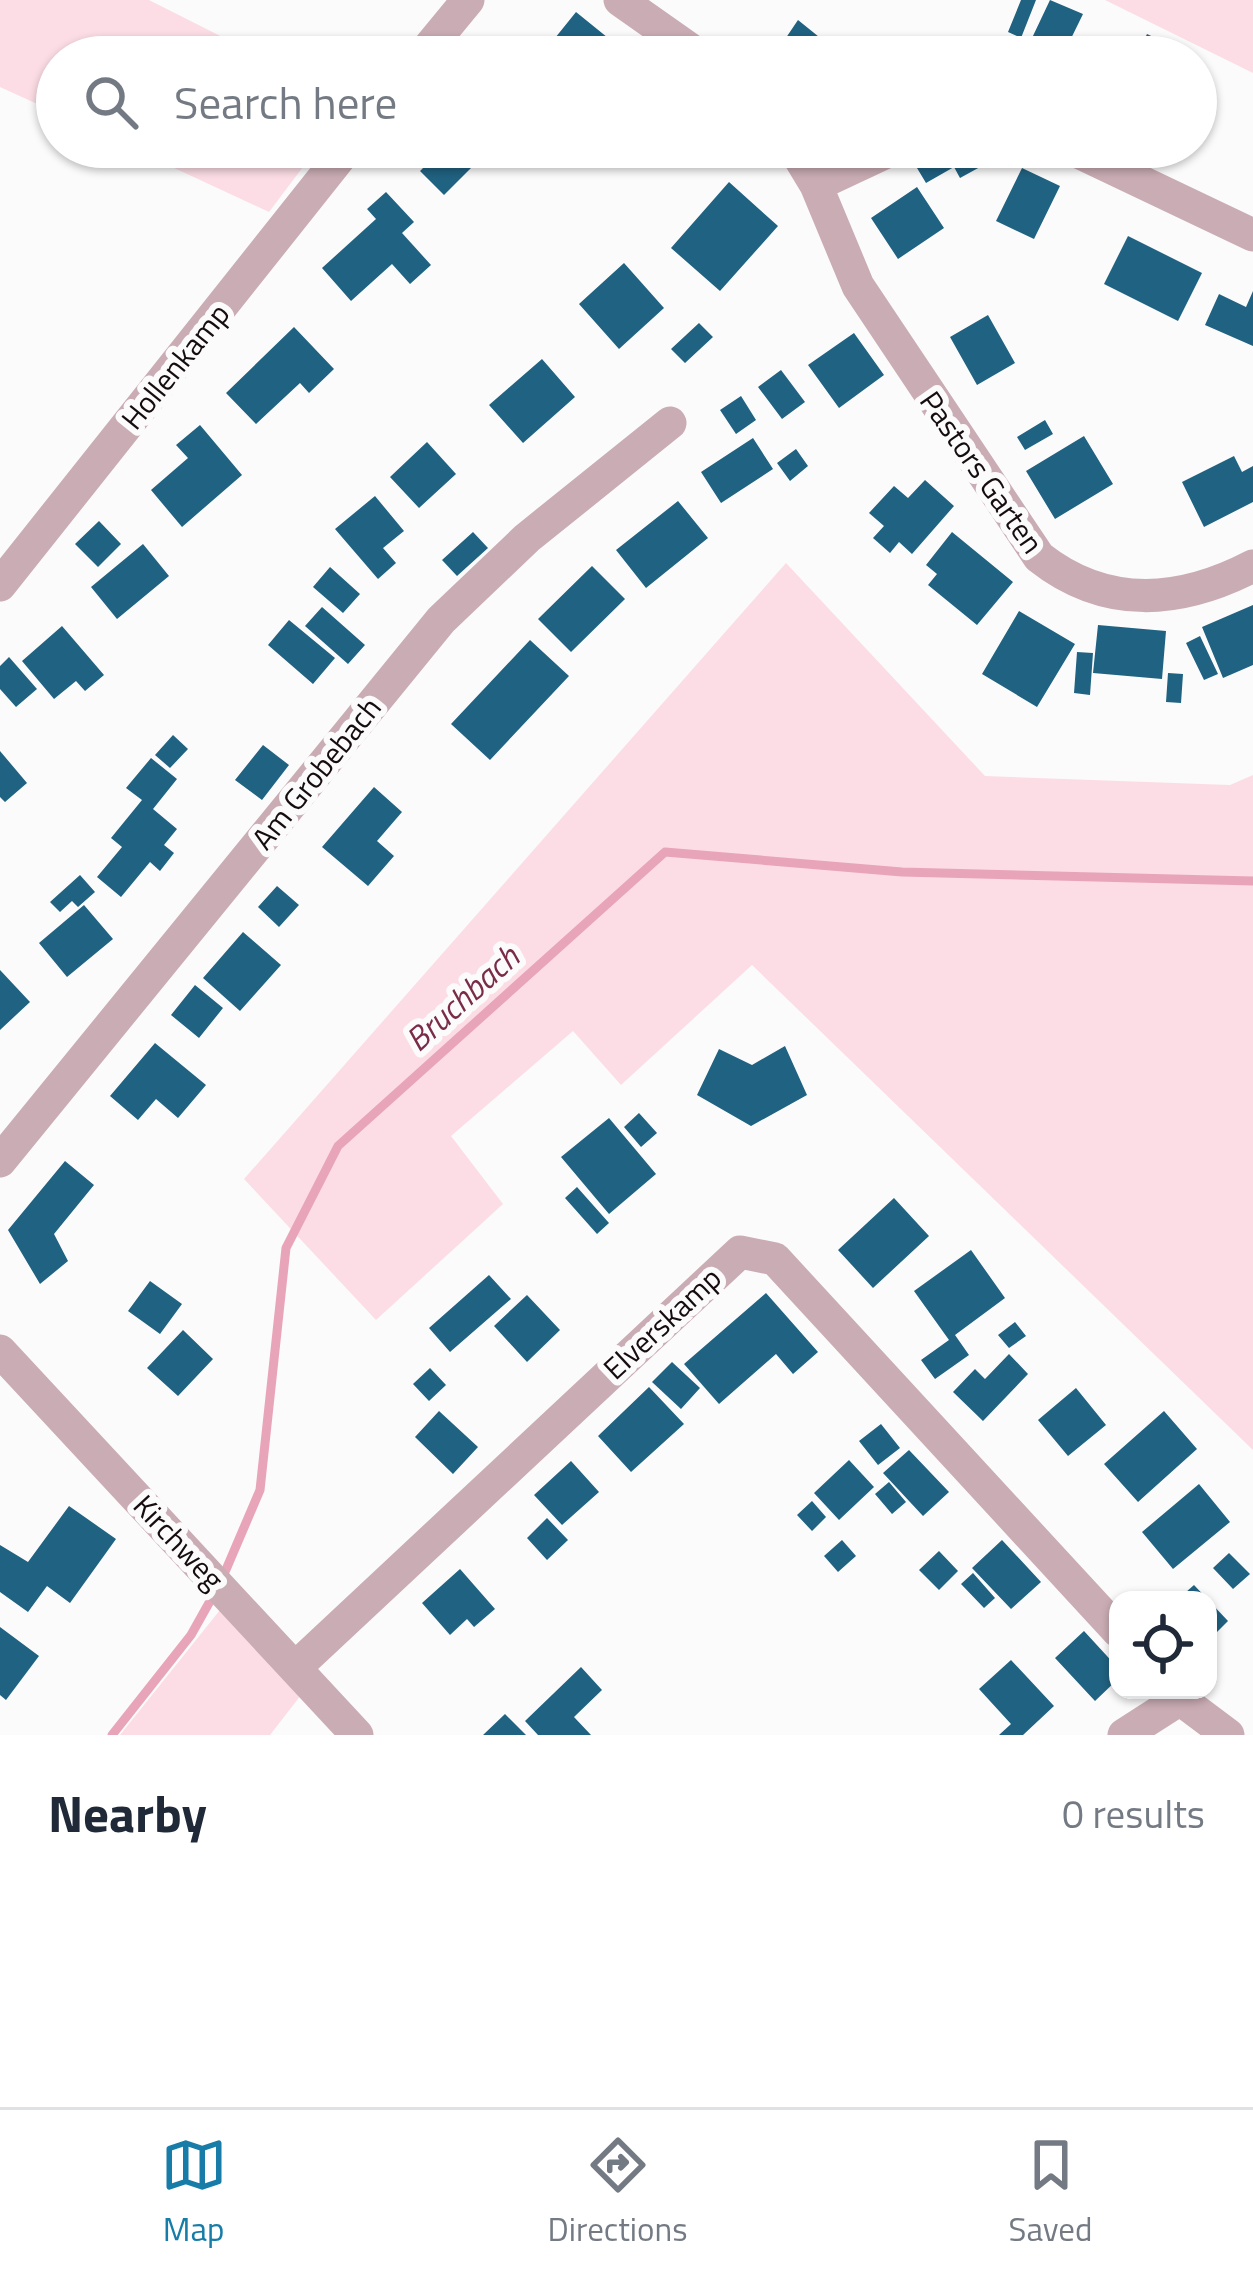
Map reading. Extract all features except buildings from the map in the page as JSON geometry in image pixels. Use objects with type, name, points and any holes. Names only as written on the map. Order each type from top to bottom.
[{"type":"street","points":[[438,36],[468,0]]},
{"type":"street","points":[[620,0],[671,36]]},
{"type":"street","name":"Hollenkamp","points":[[0,585],[331,168]]},
{"type":"street","name":"Pastors Garten","points":[[806,168],[858,286],[1039,557],[1073,584],[1154,595],[1207,590],[1253,566]]},
{"type":"street","points":[[816,184],[851,168]]},
{"type":"street","points":[[1112,168],[1253,235]]},
{"type":"street","name":"Am Grobebach","points":[[0,1160],[441,620],[527,538],[670,422]]},
{"type":"street","name":"Elverskamp","points":[[295,1668],[740,1252],[775,1259],[1109,1621]]},
{"type":"street","name":"Kirchweg","points":[[0,1351],[357,1735]]},
{"type":"street","points":[[1124,1735],[1170,1699]]},
{"type":"street","points":[[1182,1699],[1228,1735]]},
{"type":"shaded area","points":[[0,0],[149,0],[220,36],[36,36],[36,103],[0,87]]},
{"type":"shaded area","points":[[1105,0],[1253,0],[1253,73],[1217,55],[1217,36],[1178,36]]},
{"type":"shaded area","points":[[174,168],[302,168],[269,212]]},
{"type":"shaded area","points":[[786,563],[985,776],[1230,785],[1253,775],[1253,1450],[752,965],[621,1085],[573,1031],[451,1136],[503,1204],[376,1320],[244,1179]]},
{"type":"shaded area","points":[[220,1610],[301,1695],[270,1735],[120,1735]]},
{"type":"waterway","name":"Bruchbach","points":[[222,1579],[260,1490],[286,1248],[338,1146],[665,852],[902,872],[1253,881]]},
{"type":"waterway","name":"Bruchbach","points":[[112,1735],[191,1635],[214,1594]]}]
